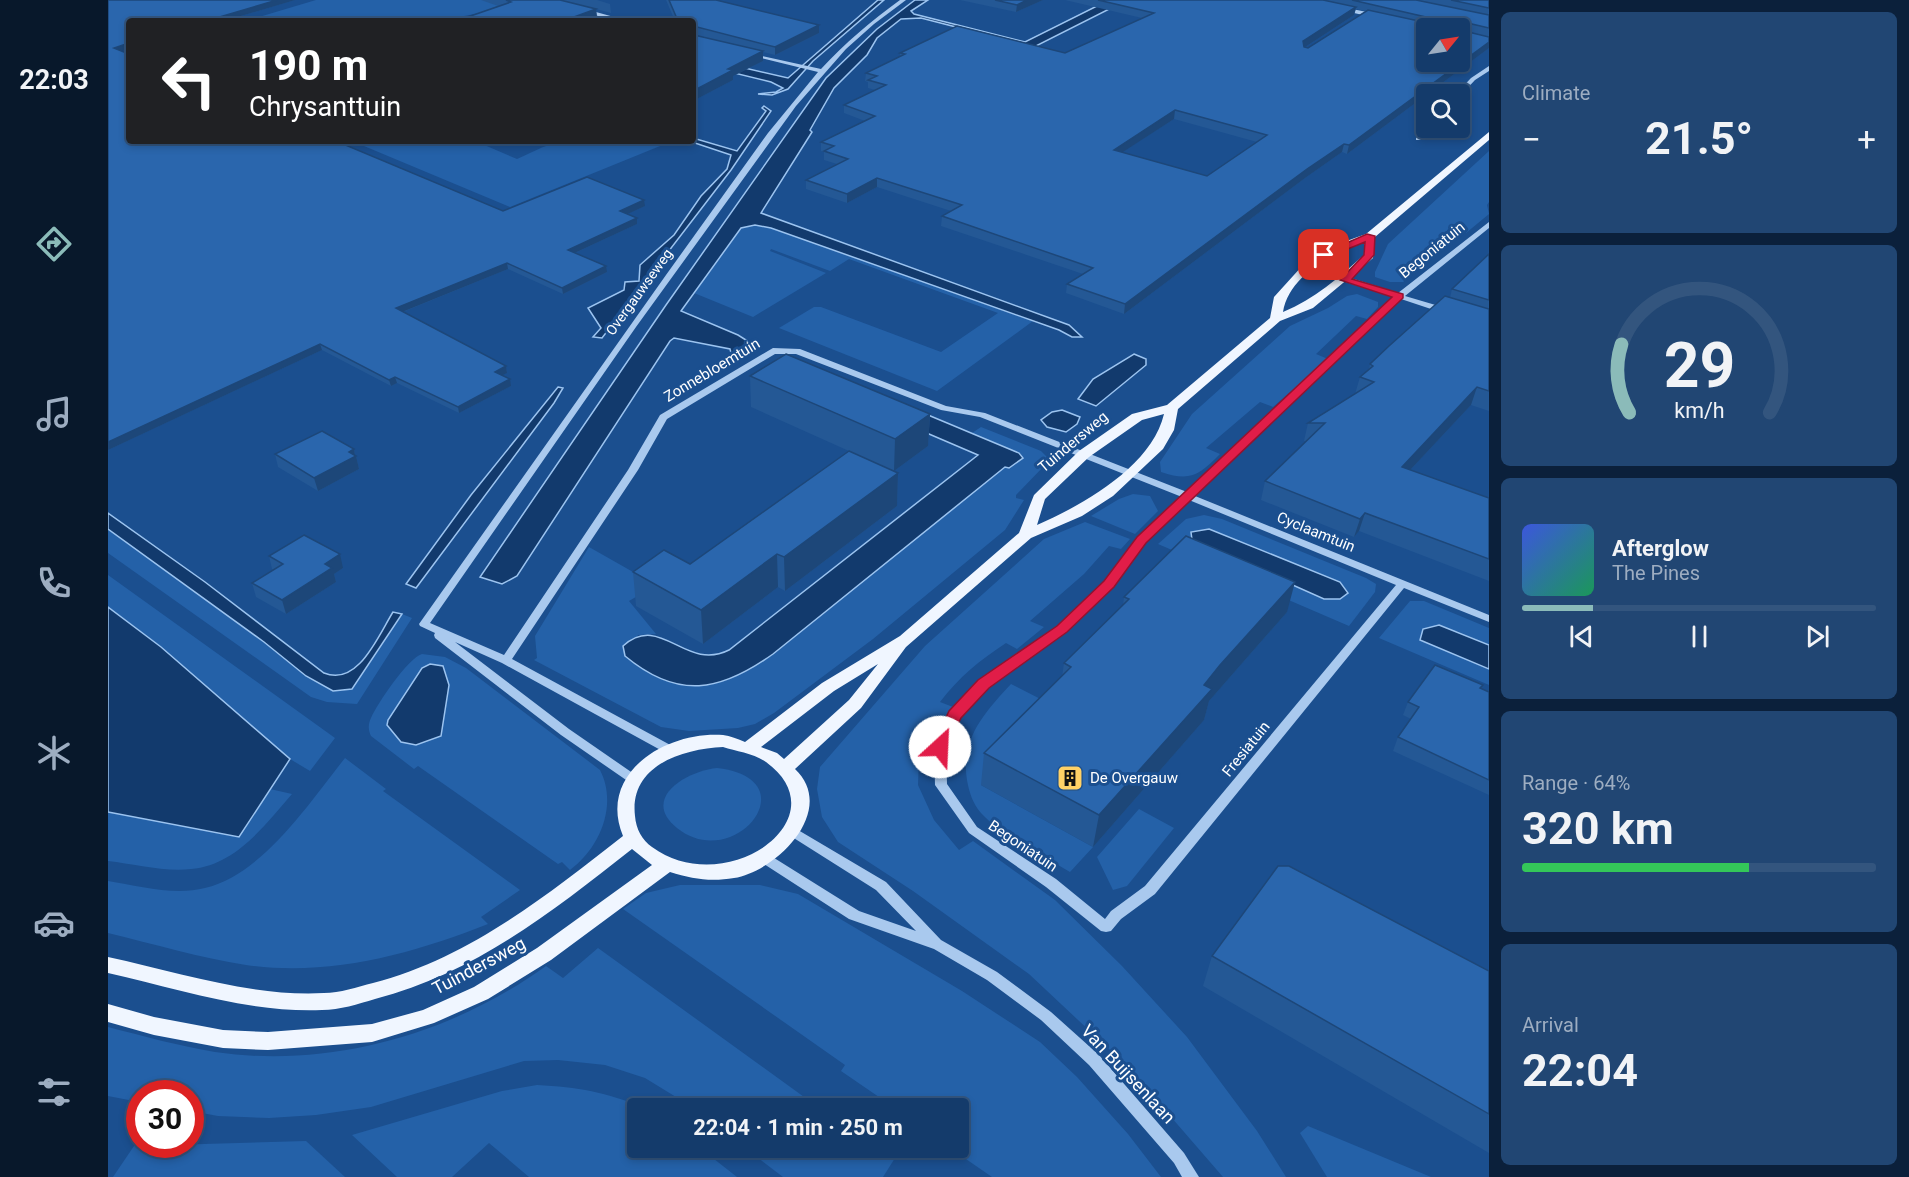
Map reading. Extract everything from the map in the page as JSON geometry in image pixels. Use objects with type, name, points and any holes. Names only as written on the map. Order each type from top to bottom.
[{"type":"main road","points":[[1276,319],[1280,297],[1307,267],[1342,246],[1370,236],[1489,135]]},
{"type":"main road","name":"Tuindersweg","points":[[1026,535],[1039,498],[1084,454],[1137,417],[1172,408],[1276,319],[1309,306],[1346,280],[1369,255],[1370,236]]},
{"type":"main road","name":"Tuindersweg","points":[[752,746],[828,687],[906,640],[1026,535],[1077,513],[1108,493],[1158,446],[1167,430],[1172,408]]},
{"type":"main road","name":"Tuindersweg","points":[[786,767],[855,704],[906,640]]},
{"type":"main road","points":[[724,741],[752,746],[786,767],[796,782],[801,798],[800,815],[786,842],[766,859],[742,869],[716,873],[690,872],[652,858],[632,839],[624,820],[625,799],[633,779],[655,758],[670,750],[696,742],[724,741]]},
{"type":"main road","name":"Tuindersweg","points":[[108,965],[184,982],[285,999],[324,1002],[401,987],[453,964],[505,935],[632,839]]},
{"type":"main road","name":"Tuindersweg","points":[[108,1013],[154,1026],[223,1039],[268,1041],[372,1033],[428,1017],[481,993],[544,954],[666,865]]},
{"type":"street","name":"Overgauwseweg","points":[[424,624],[589,386],[794,102],[821,71],[872,20],[903,0]]},
{"type":"street","points":[[1332,7],[1387,19]]},
{"type":"street","points":[[581,10],[612,18]]},
{"type":"street","points":[[1354,20],[1364,14]]},
{"type":"street","points":[[747,52],[821,71]]},
{"type":"street","points":[[1468,84],[1489,68]]},
{"type":"street","name":"Begoniatuin","points":[[1106,927],[1052,883],[974,830],[940,785],[940,747],[954,715],[983,684],[1062,629],[1109,584],[1142,540],[1400,296],[1489,224]]},
{"type":"street","points":[[1307,267],[1455,314]]},
{"type":"street","name":"Zonnebloemtuin","points":[[506,660],[633,470],[663,417],[773,351],[784,349],[797,351],[944,408],[982,416],[1131,473]]},
{"type":"street","name":"Cyclaamtuin","points":[[1131,473],[1489,620]]},
{"type":"street","name":"Fresiatuin","points":[[1106,927],[1116,915],[1150,890],[1402,584]]},
{"type":"street","points":[[424,624],[506,660],[670,750]]},
{"type":"street","points":[[424,624],[565,732],[633,779]]},
{"type":"street","name":"Van Buijsenlaan","points":[[793,832],[881,886],[939,945]]},
{"type":"street","name":"Van Buijsenlaan","points":[[766,859],[854,915],[939,945],[992,976],[1046,1016],[1094,1060],[1179,1158],[1191,1177]]},
{"type":"shaded area","points":[[316,0],[547,0],[454,18],[256,18]]},
{"type":"shaded area","points":[[878,0],[884,0],[813,61],[788,89],[772,95],[758,94],[776,92],[783,88],[771,82],[696,64],[696,57],[788,78]]},
{"type":"shaded area","points":[[915,0],[928,0],[911,11],[914,14],[1025,42],[1109,0],[1127,0],[1034,47],[921,18],[901,19],[877,38],[867,55],[834,88],[810,130],[812,132],[761,213],[1069,325],[1082,337],[1072,337],[1059,330],[771,228],[755,225],[741,228],[681,311],[738,335],[757,347],[749,352],[731,353],[730,349],[674,338],[670,341],[517,576],[502,584],[480,577],[666,305],[826,78],[877,29]]},
{"type":"shaded area","points":[[764,106],[771,111],[731,170],[602,338],[593,337],[601,328],[588,308],[624,290],[625,282],[639,281],[640,265],[674,235],[701,196],[727,169],[731,155],[696,143],[696,139],[737,151],[766,111],[762,108]]},
{"type":"shaded area","points":[[359,144],[482,144],[517,159],[554,144],[585,146],[591,144],[665,144],[510,207]]},
{"type":"shaded area","points":[[1489,151],[1489,202],[1487,205],[1489,214],[1466,233],[1453,230],[1410,263],[1421,267],[1403,282],[1390,282],[1375,277],[1375,272],[1388,244]]},
{"type":"shaded area","points":[[755,224],[1033,321],[937,391],[779,328],[814,307],[821,307],[941,352],[998,313],[849,259],[830,271],[771,249],[770,251],[826,273],[753,317],[694,293],[741,228]]},
{"type":"shaded area","points":[[1357,294],[1378,302],[1378,307],[1367,319],[1356,316],[1316,354],[1328,359],[1273,407],[1260,402],[1206,448],[1220,454],[1200,472],[1180,476],[1161,472],[1160,462],[1192,414],[1290,326],[1347,296]]},
{"type":"shaded area","points":[[1134,354],[1146,359],[1146,365],[1096,406],[1078,399],[1093,379]]},
{"type":"shaded area","points":[[818,369],[1019,453],[1023,458],[1009,468],[1005,467],[754,667],[735,677],[699,686],[681,685],[663,680],[644,670],[625,656],[623,646],[637,637],[649,635],[662,638],[699,654],[713,655],[729,650],[978,455],[782,371]]},
{"type":"shaded area","points":[[558,387],[563,388],[554,403],[416,588],[406,584],[471,495]]},
{"type":"shaded area","points":[[1062,410],[1080,417],[1077,424],[1066,432],[1047,427],[1041,420],[1052,412]]},
{"type":"shaded area","points":[[981,427],[1041,451],[1047,457],[1045,465],[1016,495],[1016,498],[1024,500],[1005,530],[873,639],[774,713],[755,724],[738,728],[689,731],[661,727],[534,660],[537,658],[535,636],[589,547],[656,585],[629,601],[656,634],[638,635],[625,656],[760,663],[1005,467],[1009,468],[1019,453],[972,433]]},
{"type":"shaded area","points":[[1133,494],[1150,496],[1158,511],[1135,534],[1091,516],[1119,499]]},
{"type":"shaded area","points":[[108,513],[205,582],[324,673],[336,675],[347,673],[357,666],[374,646],[393,612],[402,614],[352,689],[333,691],[306,676],[264,642],[108,529]]},
{"type":"shaded area","points":[[1204,515],[1222,519],[1366,578],[1376,584],[1375,592],[1349,626],[1158,544],[1186,519]]},
{"type":"shaded area","points":[[1085,522],[1130,539],[1121,549],[1109,546],[1084,574],[1030,621],[1044,627],[1017,649],[1006,643],[996,649],[947,693],[940,702],[953,707],[935,758],[919,756],[918,785],[934,820],[959,850],[973,841],[1055,900],[1122,966],[1187,1037],[1257,1131],[1286,1177],[1223,1177],[1126,1065],[1029,974],[913,891],[838,842],[822,817],[817,789],[820,767],[925,646],[1044,539]]},
{"type":"shaded area","points":[[108,529],[264,642],[306,676],[352,689],[402,614],[412,618],[357,704],[327,702],[311,697],[108,553]]},
{"type":"shaded area","points":[[1209,529],[1340,582],[1348,593],[1340,599],[1324,599],[1192,540],[1191,532]]},
{"type":"shaded area","points":[[108,575],[335,738],[310,771],[290,759],[161,647],[108,607]]},
{"type":"shaded area","points":[[1410,601],[1424,601],[1489,628],[1489,645],[1457,631],[1420,640],[1489,669],[1489,685],[1379,638]]},
{"type":"shaded area","points":[[108,607],[161,647],[290,759],[239,837],[108,812]]},
{"type":"shaded area","points":[[1439,625],[1489,645],[1489,669],[1420,640],[1423,629]]},
{"type":"shaded area","points":[[422,654],[445,657],[466,668],[600,770],[607,797],[603,825],[590,850],[570,870],[562,862],[558,864],[418,766],[414,769],[371,736],[369,722],[374,711],[401,672]]},
{"type":"shaded area","points":[[430,664],[443,666],[449,685],[441,736],[416,745],[401,742],[387,725],[388,720],[422,668]]},
{"type":"shaded area","points":[[1011,684],[1058,708],[981,785],[1093,847],[1070,872],[1023,845],[990,822],[976,806],[970,793],[966,765],[971,739],[992,705]]},
{"type":"shaded area","points":[[345,758],[386,789],[383,791],[520,890],[481,917],[488,924],[430,945],[339,965],[277,968],[246,965],[194,955],[108,933],[108,881],[181,891],[205,888],[226,880],[265,853],[283,835]]},
{"type":"shaded area","points":[[717,768],[745,776],[758,788],[761,804],[754,819],[739,832],[721,840],[699,839],[677,828],[667,817],[663,806],[665,797],[681,780],[705,770]]},
{"type":"shaded area","points":[[270,789],[292,794],[248,842],[222,860],[207,866],[181,870],[108,861],[108,812],[238,837]]},
{"type":"shaded area","points":[[1139,809],[1174,828],[1127,886],[1113,890],[1097,857]]},
{"type":"shaded area","points":[[680,885],[760,885],[798,894],[962,991],[1040,1042],[1077,1077],[1128,1134],[1161,1177],[992,1177],[964,1158],[969,1158],[969,1098],[880,1098],[841,1071],[845,1065],[623,909],[646,893]]},
{"type":"shaded area","points":[[598,948],[805,1098],[678,1098],[645,1078],[605,1065],[558,1060],[524,1061],[371,1107],[316,1115],[269,1118],[204,1113],[204,1080],[126,1080],[126,1099],[108,1096],[108,1027],[215,1052],[258,1056],[302,1055],[345,1050],[388,1041],[430,1028],[471,1011],[510,990],[546,966],[563,978]]},
{"type":"shaded area","points":[[537,1085],[592,1091],[617,1098],[627,1102],[627,1158],[713,1158],[737,1177],[529,1177],[489,1143],[452,1177],[397,1177],[352,1135],[502,1091]]},
{"type":"shaded area","points":[[1308,1126],[1431,1177],[1327,1177],[1300,1133]]},
{"type":"shaded area","points":[[306,1141],[345,1177],[113,1177],[126,1158],[204,1158],[204,1144]]},
{"type":"shaded area","points":[[758,1158],[895,1158],[883,1177],[783,1177]]},
{"type":"building","points":[[108,0],[277,0],[216,18],[126,18],[126,44],[114,48],[126,53],[126,144],[343,144],[503,211],[587,177],[644,200],[620,211],[637,218],[568,250],[606,266],[562,288],[507,263],[396,308],[506,366],[495,372],[510,379],[458,407],[395,377],[389,380],[320,344],[108,442]]},
{"type":"building","points":[[506,0],[560,0],[596,9],[571,18],[465,18],[511,2]]},
{"type":"building","points":[[669,0],[716,0],[819,25],[775,47],[696,27],[696,18],[677,18]]},
{"type":"building","points":[[995,0],[1027,0],[1017,5]]},
{"type":"building","points":[[1098,0],[1323,0],[1356,7],[1303,41],[1304,47],[1308,48],[1368,10],[1416,20],[1416,72],[1448,72],[1432,84],[1416,84],[1416,96],[1349,145],[1344,144],[1307,169],[1125,304],[1067,284],[1093,268],[942,216],[962,205],[877,178],[847,194],[806,180],[848,159],[824,151],[834,146],[821,142],[875,116],[844,105],[886,85],[868,80],[877,76],[866,73],[905,54],[900,53],[957,26],[1065,53],[1154,13]],"holes":[[[1175,110],[1267,135],[1207,176],[1114,150]]]},
{"type":"building","points":[[1352,0],[1416,0],[1489,15],[1489,28],[1470,24],[1470,18],[1430,18]]},
{"type":"building","points":[[1451,0],[1489,0],[1489,8]]},
{"type":"building","points":[[1470,32],[1489,37],[1489,42],[1470,56]]},
{"type":"building","points":[[696,36],[763,51],[728,69],[733,70],[696,89]]},
{"type":"building","points":[[1489,254],[1489,300],[1452,289]]},
{"type":"building","points":[[1445,296],[1489,309],[1489,391],[1477,387],[1402,467],[1489,498],[1489,559],[1365,513],[1360,519],[1265,481],[1325,423],[1308,423],[1374,382],[1360,377],[1373,366],[1370,364]]},
{"type":"building","points":[[786,354],[930,414],[895,439],[750,376]]},
{"type":"building","points":[[322,431],[354,449],[349,452],[356,456],[314,478],[275,454]]},
{"type":"building","points":[[849,451],[898,473],[784,557],[777,554],[701,610],[633,572],[664,550],[690,564]]},
{"type":"building","points":[[304,535],[340,554],[325,564],[332,568],[282,600],[252,583],[283,564],[269,556]]},
{"type":"building","points":[[1186,536],[1295,582],[1204,685],[1212,689],[1099,815],[984,753],[1071,667],[1064,663],[1129,599],[1124,597]]},
{"type":"building","points":[[1435,665],[1483,685],[1480,688],[1489,692],[1489,780],[1398,737],[1419,707],[1408,702]]},
{"type":"building","points":[[1278,866],[1289,866],[1489,971],[1489,1114],[1212,956]]},
{"type":"place","name":"De Overgauw","points":[[1070,778]]},
{"type":"route","points":[[940,747],[954,715],[983,684],[1062,629],[1109,584],[1142,540],[1400,296],[1346,280],[1369,255],[1370,236],[1324,255]]}]
